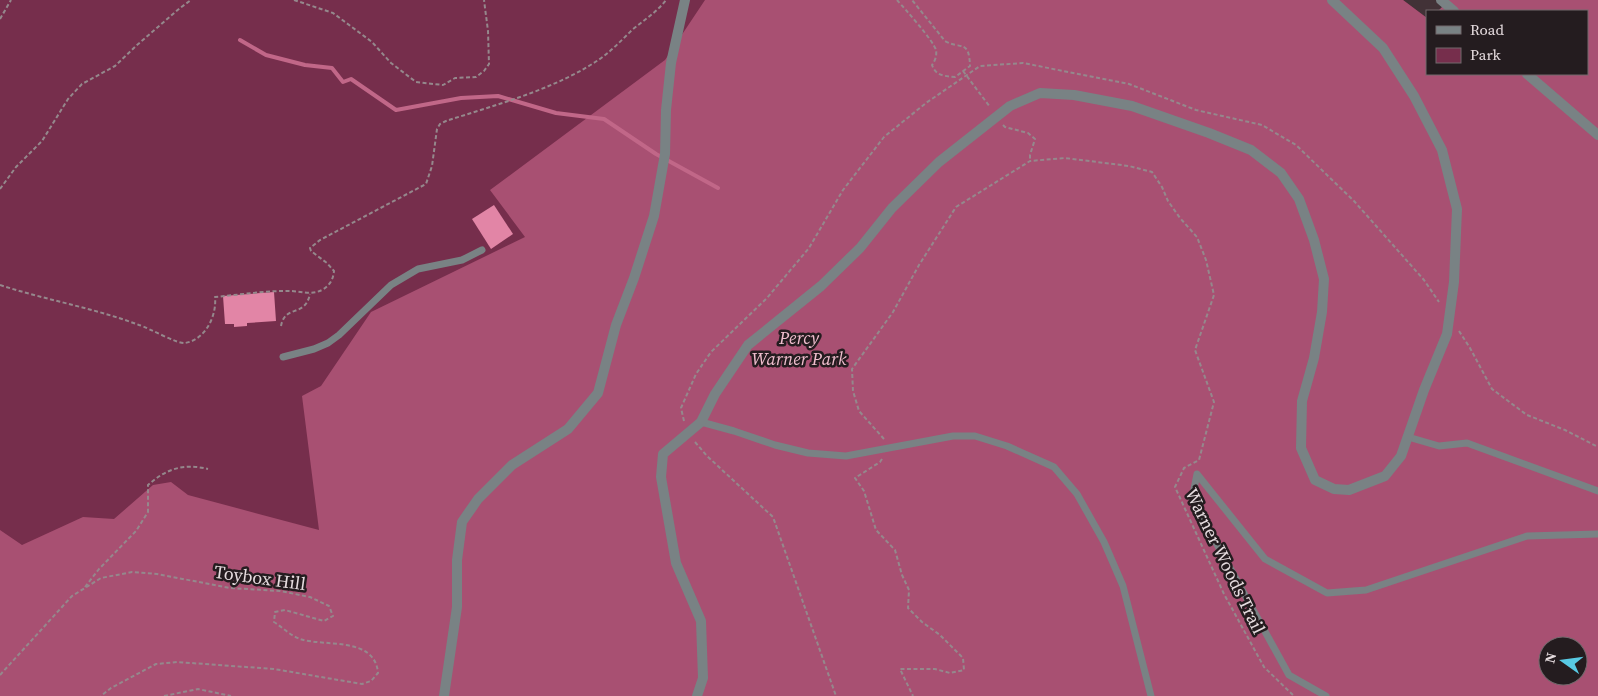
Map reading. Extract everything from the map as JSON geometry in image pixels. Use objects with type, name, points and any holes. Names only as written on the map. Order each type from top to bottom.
[{"type":"street","points":[[444,696],[457,607],[457,560],[462,522],[478,498],[512,465],[568,429],[598,393],[616,325],[634,278],[654,216],[665,154],[670,63],[685,0]]},
{"type":"street","points":[[696,696],[703,678],[701,621],[676,563],[661,477],[663,454],[701,422],[715,394],[748,346],[821,286],[860,248],[892,208],[938,162],[1010,106],[1040,93],[1074,95],[1132,106],[1251,150],[1281,173],[1299,199],[1314,240],[1324,279],[1322,312],[1316,349],[1302,402],[1301,448],[1315,480],[1334,489],[1349,490],[1385,476],[1401,456],[1424,390],[1447,334],[1454,282],[1457,209],[1442,150],[1414,96],[1383,48],[1332,0]]},
{"type":"street","points":[[1441,0],[1453,10]]},
{"type":"street","points":[[1528,75],[1598,135]]},
{"type":"lane","points":[[283,356],[314,349],[328,343],[340,335],[367,306],[391,285],[418,269],[462,260],[482,250]]},
{"type":"lane","points":[[701,422],[808,453],[846,456],[953,436],[975,436],[1007,446],[1054,467],[1077,494],[1104,542],[1122,586],[1151,696]]},
{"type":"lane","points":[[1408,437],[1439,446],[1467,443],[1598,491]]},
{"type":"lane","points":[[1326,696],[1289,674],[1192,499],[1198,474],[1265,559],[1327,593],[1366,590],[1526,536],[1598,534]]},
{"type":"path","points":[[0,19],[11,0]]},
{"type":"path","points":[[0,189],[16,167],[42,141],[68,99],[82,84],[115,66],[151,32],[191,0]]},
{"type":"path","points":[[294,0],[333,13],[372,42],[391,63],[416,82],[443,85],[455,78],[476,77],[489,64],[489,40],[484,0]]},
{"type":"path","points":[[0,285],[32,295],[81,306],[140,325],[182,344],[195,341],[213,319],[216,297],[286,290],[310,294],[322,290],[333,279],[334,272],[310,248],[314,244],[426,184],[432,166],[437,130],[440,124],[575,74],[596,61],[660,9],[666,0]]},
{"type":"path","points":[[897,0],[919,25],[935,48],[936,56],[932,65],[936,73],[941,76],[955,77],[970,66],[970,58],[966,48],[945,41],[912,0]]},
{"type":"path","points":[[836,696],[772,517],[707,456],[687,434],[681,408],[696,374],[711,352],[767,298],[809,248],[843,190],[884,137],[926,103],[980,66],[1023,63],[1129,84],[1196,110],[1262,125],[1296,145],[1354,201],[1424,280],[1470,348],[1492,389],[1527,415],[1565,430],[1598,447]]},
{"type":"path","points":[[962,71],[996,116]]},
{"type":"path","name":"Warner Woods Trail","points":[[996,116],[1005,127],[1028,132],[1035,139],[1030,162],[1066,158],[1128,166],[1152,172],[1162,187],[1168,201],[1197,237],[1206,260],[1214,295],[1195,350],[1214,402],[1199,460],[1184,468],[1175,486],[1224,594],[1264,667],[1294,696]]},
{"type":"path","points":[[281,326],[282,318],[286,314],[299,310],[305,305],[310,294]]},
{"type":"path","points":[[83,589],[99,569],[136,532],[148,512],[148,485],[160,474],[181,467],[195,466],[208,469]]},
{"type":"path","name":"Toybox Hill","points":[[0,675],[72,596],[101,578],[132,572],[157,574],[230,588],[280,591],[310,597],[329,606],[333,616],[324,621],[285,610],[275,612],[274,622],[300,639],[351,645],[370,656],[377,663],[378,673],[371,681],[362,684],[274,669],[177,662],[156,664],[111,688],[101,696]]},
{"type":"path","points":[[164,696],[198,689],[230,696]]},
{"type":"green space","name":"Percy Warner Park","points":[[0,0],[1403,0],[1426,17],[1426,75],[1582,636],[1538,636],[1538,686],[1588,686],[1588,660],[1598,696],[0,696]]},
{"type":"green space","name":"Percy Warner Park","points":[[705,0],[1403,0],[1426,17],[1426,75],[1588,75],[1588,10],[1439,10],[1449,0],[1598,0],[1598,696],[0,696],[0,530],[22,545],[83,517],[114,519],[153,485],[171,482],[188,495],[319,530],[302,396],[321,386],[371,312],[525,237],[490,190],[665,60]]},
{"type":"building","points":[[494,205],[513,234],[491,249],[472,219]]},
{"type":"building","points":[[274,292],[276,321],[247,323],[247,326],[234,327],[234,324],[225,324],[223,296]]},
{"type":"waterway","points":[[240,40],[266,55],[305,65],[332,68],[343,82],[351,79],[396,110],[461,98],[498,96],[556,113],[604,119],[656,154],[718,188]]}]
